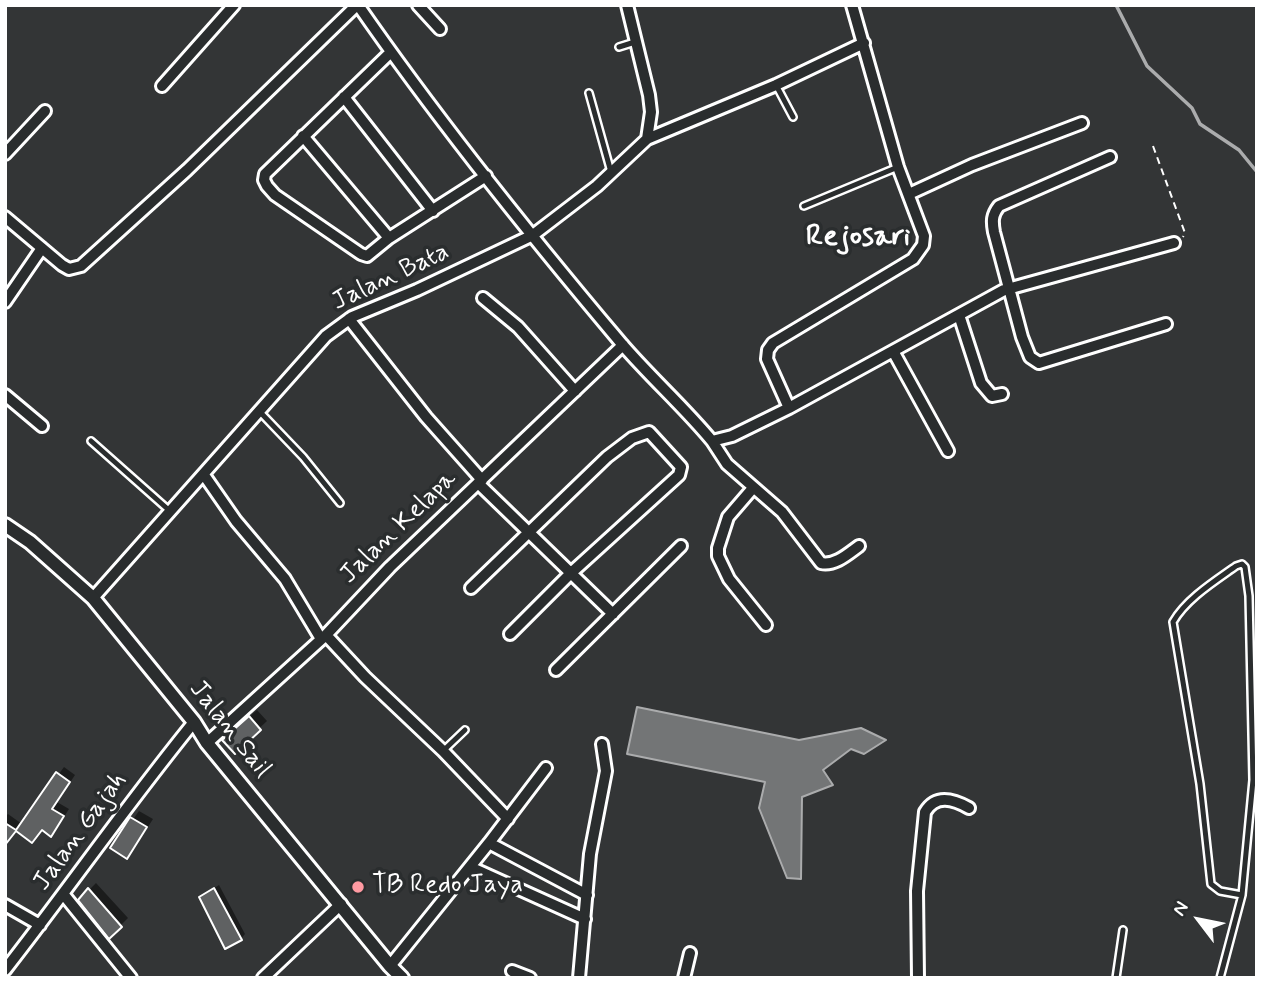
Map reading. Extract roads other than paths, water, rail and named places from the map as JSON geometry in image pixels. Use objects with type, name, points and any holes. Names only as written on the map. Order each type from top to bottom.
[{"type":"street","points":[[162,86],[234,5]]},
{"type":"street","points":[[5,217],[69,269],[81,266],[187,170],[358,5],[391,52],[533,235],[623,345],[712,440],[727,464],[782,512],[821,564],[826,565],[838,560],[859,546]]},
{"type":"street","points":[[418,5],[440,29]]},
{"type":"street","points":[[627,5],[649,95],[651,112],[647,139]]},
{"type":"street","points":[[789,408],[767,359],[768,350],[773,343],[913,259],[923,245],[924,236],[898,167],[852,5]]},
{"type":"street","name":"Jalan Bata","points":[[93,598],[326,336],[349,319],[533,235],[647,139],[776,85],[864,43]]},
{"type":"street","points":[[391,52],[265,174],[267,186],[275,195],[361,254],[368,256],[389,238],[486,176]]},
{"type":"street","points":[[344,97],[433,211]]},
{"type":"street","points":[[5,154],[45,111]]},
{"type":"street","points":[[909,194],[972,165],[1082,123]]},
{"type":"street","points":[[303,136],[389,238]]},
{"type":"street","points":[[1110,157],[999,206],[994,212],[994,232],[1030,357],[1039,363],[1166,324]]},
{"type":"street","points":[[712,440],[732,436],[789,408],[1010,289],[1174,243]]},
{"type":"street","points":[[5,302],[42,248]]},
{"type":"street","points":[[483,298],[519,327],[575,391]]},
{"type":"street","points":[[959,315],[981,383],[992,396],[1002,394]]},
{"type":"street","points":[[349,319],[480,481],[613,614]]},
{"type":"street","name":"Jalan Kelapa","points":[[207,743],[323,637],[390,567],[623,345]]},
{"type":"street","points":[[893,351],[948,451]]},
{"type":"street","points":[[5,394],[42,426]]},
{"type":"street","points":[[471,588],[619,446],[641,433],[649,432],[657,438],[681,467],[679,475],[571,573],[510,634]]},
{"type":"street","points":[[204,475],[236,521],[285,579],[323,637],[443,751],[508,819]]},
{"type":"street","points":[[753,488],[729,517],[718,548],[718,556],[729,579],[766,625]]},
{"type":"street","name":"Jalan Sail","points":[[5,525],[30,542],[93,598],[194,722],[207,743],[402,978]]},
{"type":"street","points":[[556,670],[681,546]]},
{"type":"street","name":"Jalan Gajah","points":[[5,970],[194,722]]},
{"type":"street","points":[[579,978],[590,854],[606,771],[602,744]]},
{"type":"street","points":[[390,966],[508,819],[545,768]]},
{"type":"street","points":[[918,978],[917,891],[925,812],[929,806],[941,799],[969,808]]},
{"type":"street","points":[[489,843],[587,895]]},
{"type":"street","points":[[470,867],[584,919]]},
{"type":"street","points":[[64,895],[131,978]]},
{"type":"street","points":[[263,978],[341,904]]},
{"type":"street","points":[[5,905],[40,925]]},
{"type":"street","points":[[684,978],[690,953]]},
{"type":"street","points":[[512,971],[530,978]]},
{"type":"lane","points":[[619,47],[635,42]]},
{"type":"lane","points":[[776,85],[793,117]]},
{"type":"lane","points":[[589,93],[611,172]]},
{"type":"lane","points":[[804,206],[898,167]]},
{"type":"lane","points":[[260,412],[303,457],[340,503]]},
{"type":"lane","points":[[91,441],[171,512]]},
{"type":"lane","points":[[1220,978],[1242,895],[1253,780],[1249,596],[1245,567],[1242,565],[1236,566],[1203,591],[1173,622],[1199,784],[1211,884],[1220,891],[1242,895]]},
{"type":"lane","points":[[443,751],[465,730]]},
{"type":"lane","points":[[1116,978],[1123,930]]},
{"type":"waterway","points":[[1116,5],[1147,66],[1192,108],[1200,124],[1239,150],[1257,172]]},
{"type":"place","name":"TB Redo Jaya","points":[[358,887]]},
{"type":"district","name":"Rejosari","points":[[858,238]]}]
